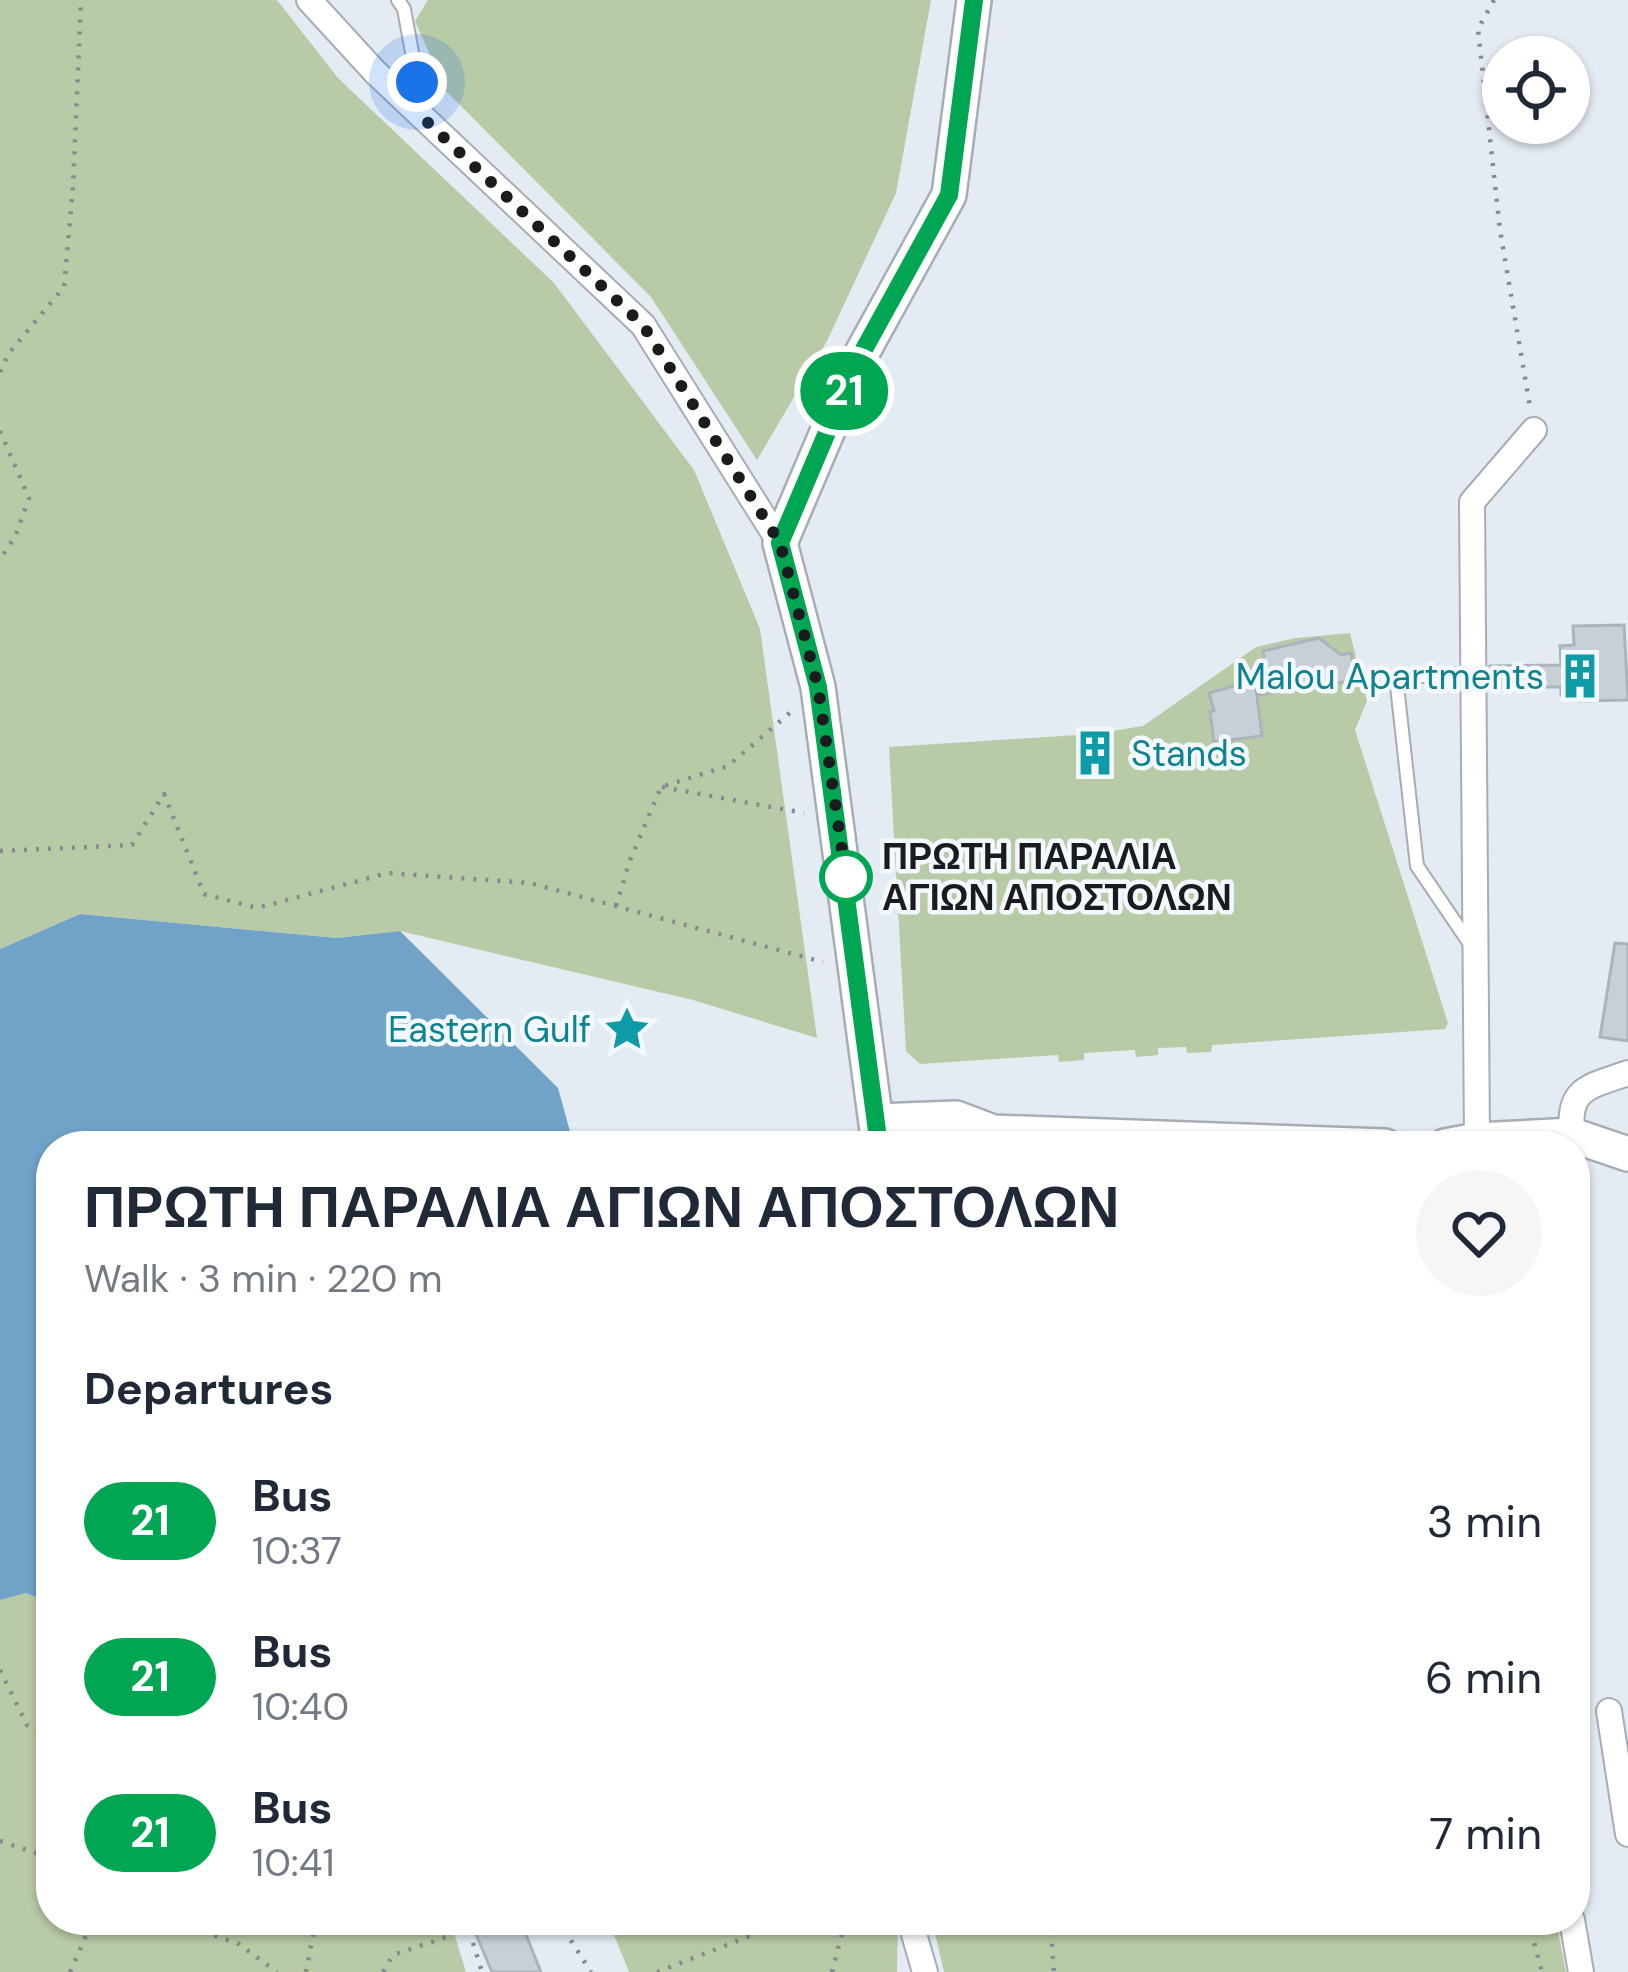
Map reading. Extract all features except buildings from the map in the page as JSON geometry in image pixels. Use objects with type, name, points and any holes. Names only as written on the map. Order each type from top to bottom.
[{"type":"street","points":[[310,0],[375,73],[643,325],[780,543],[818,687],[878,1131]]},
{"type":"street","points":[[780,543],[857,362],[949,195],[974,0]]},
{"type":"street","points":[[1462,1131],[1476,952],[1472,502],[1534,430]]},
{"type":"street","points":[[1572,1131],[1574,1099],[1583,1090],[1628,1073]]},
{"type":"street","points":[[872,1076],[916,1117]]},
{"type":"street","points":[[883,1131],[916,1117],[956,1118],[990,1131]]},
{"type":"street","points":[[1590,1141],[1628,1154]]},
{"type":"street","points":[[1609,1711],[1628,1834]]},
{"type":"street","points":[[914,1935],[925,1972]]},
{"type":"street","points":[[1575,1935],[1581,1972]]},
{"type":"lane","points":[[398,0],[404,9],[424,119]]},
{"type":"lane","points":[[1474,674],[1396,677],[1418,866],[1476,952]]},
{"type":"path","points":[[0,372],[9,353],[64,287],[81,0]]},
{"type":"path","points":[[1494,0],[1478,28],[1500,230],[1534,430]]},
{"type":"path","points":[[0,431],[28,498],[15,537],[0,559]]},
{"type":"path","points":[[616,906],[661,787],[728,766],[818,687]]},
{"type":"path","points":[[661,787],[839,820]]},
{"type":"path","points":[[0,850],[132,845],[164,794],[204,894],[257,908],[388,873],[530,883],[858,971]]},
{"type":"path","points":[[0,1670],[26,1726],[36,1731]]},
{"type":"path","points":[[0,1841],[36,1853]]},
{"type":"path","points":[[70,1972],[86,1935]]},
{"type":"path","points":[[213,1935],[239,1944],[277,1972]]},
{"type":"path","points":[[307,1972],[313,1935]]},
{"type":"path","points":[[382,1972],[393,1954],[448,1935]]},
{"type":"path","points":[[468,1935],[482,1972]]},
{"type":"path","points":[[568,1935],[592,1972]]},
{"type":"path","points":[[658,1972],[754,1935]]},
{"type":"path","points":[[832,1972],[842,1935]]},
{"type":"path","points":[[1051,1935],[1054,1972]]},
{"type":"path","points":[[1532,1935],[1542,1972]]},
{"type":"green space","points":[[0,0],[277,0],[338,78],[554,283],[694,470],[760,629],[817,1038],[693,1000],[400,931],[337,938],[80,914],[0,949]]},
{"type":"green space","points":[[428,0],[931,0],[896,193],[827,341],[757,460],[651,297],[446,91],[415,21]]},
{"type":"green space","points":[[1350,633],[1367,701],[1355,730],[1448,1023],[1445,1029],[1212,1045],[1211,1052],[1158,1048],[1158,1055],[1136,1057],[1135,1050],[1084,1053],[1084,1060],[1059,1062],[1058,1055],[920,1064],[906,1051],[889,747],[1094,734],[1143,726],[1256,647]]},
{"type":"green space","points":[[26,1593],[36,1597],[36,1935],[455,1935],[466,1972],[0,1972],[0,1600]]},
{"type":"green space","points":[[614,1935],[898,1935],[897,1972],[629,1972]]},
{"type":"green space","points":[[935,1935],[1559,1935],[1566,1972],[944,1972]]},
{"type":"water","points":[[80,914],[337,938],[400,931],[558,1088],[570,1131],[36,1131],[36,1597],[26,1593],[0,1600],[0,949]]},
{"type":"bus line","name":"21","points":[[878,1131],[818,687],[780,543],[857,362],[949,195],[974,0]]},
{"type":"place","name":"Malou Apartments","points":[[1580,676]]},
{"type":"place","name":"Stands","points":[[1095,753]]},
{"type":"place","name":"ΠΡΩΤΗ ΠΑΡΑΛΙΑ ΑΓΙΩΝ ΑΠΟΣΤΟΛΩΝ","points":[[846,877]]},
{"type":"place","name":"Eastern Gulf","points":[[627,1029]]},
{"type":"route","points":[[417,82],[424,119],[643,325],[780,543],[818,687],[846,877]]}]
